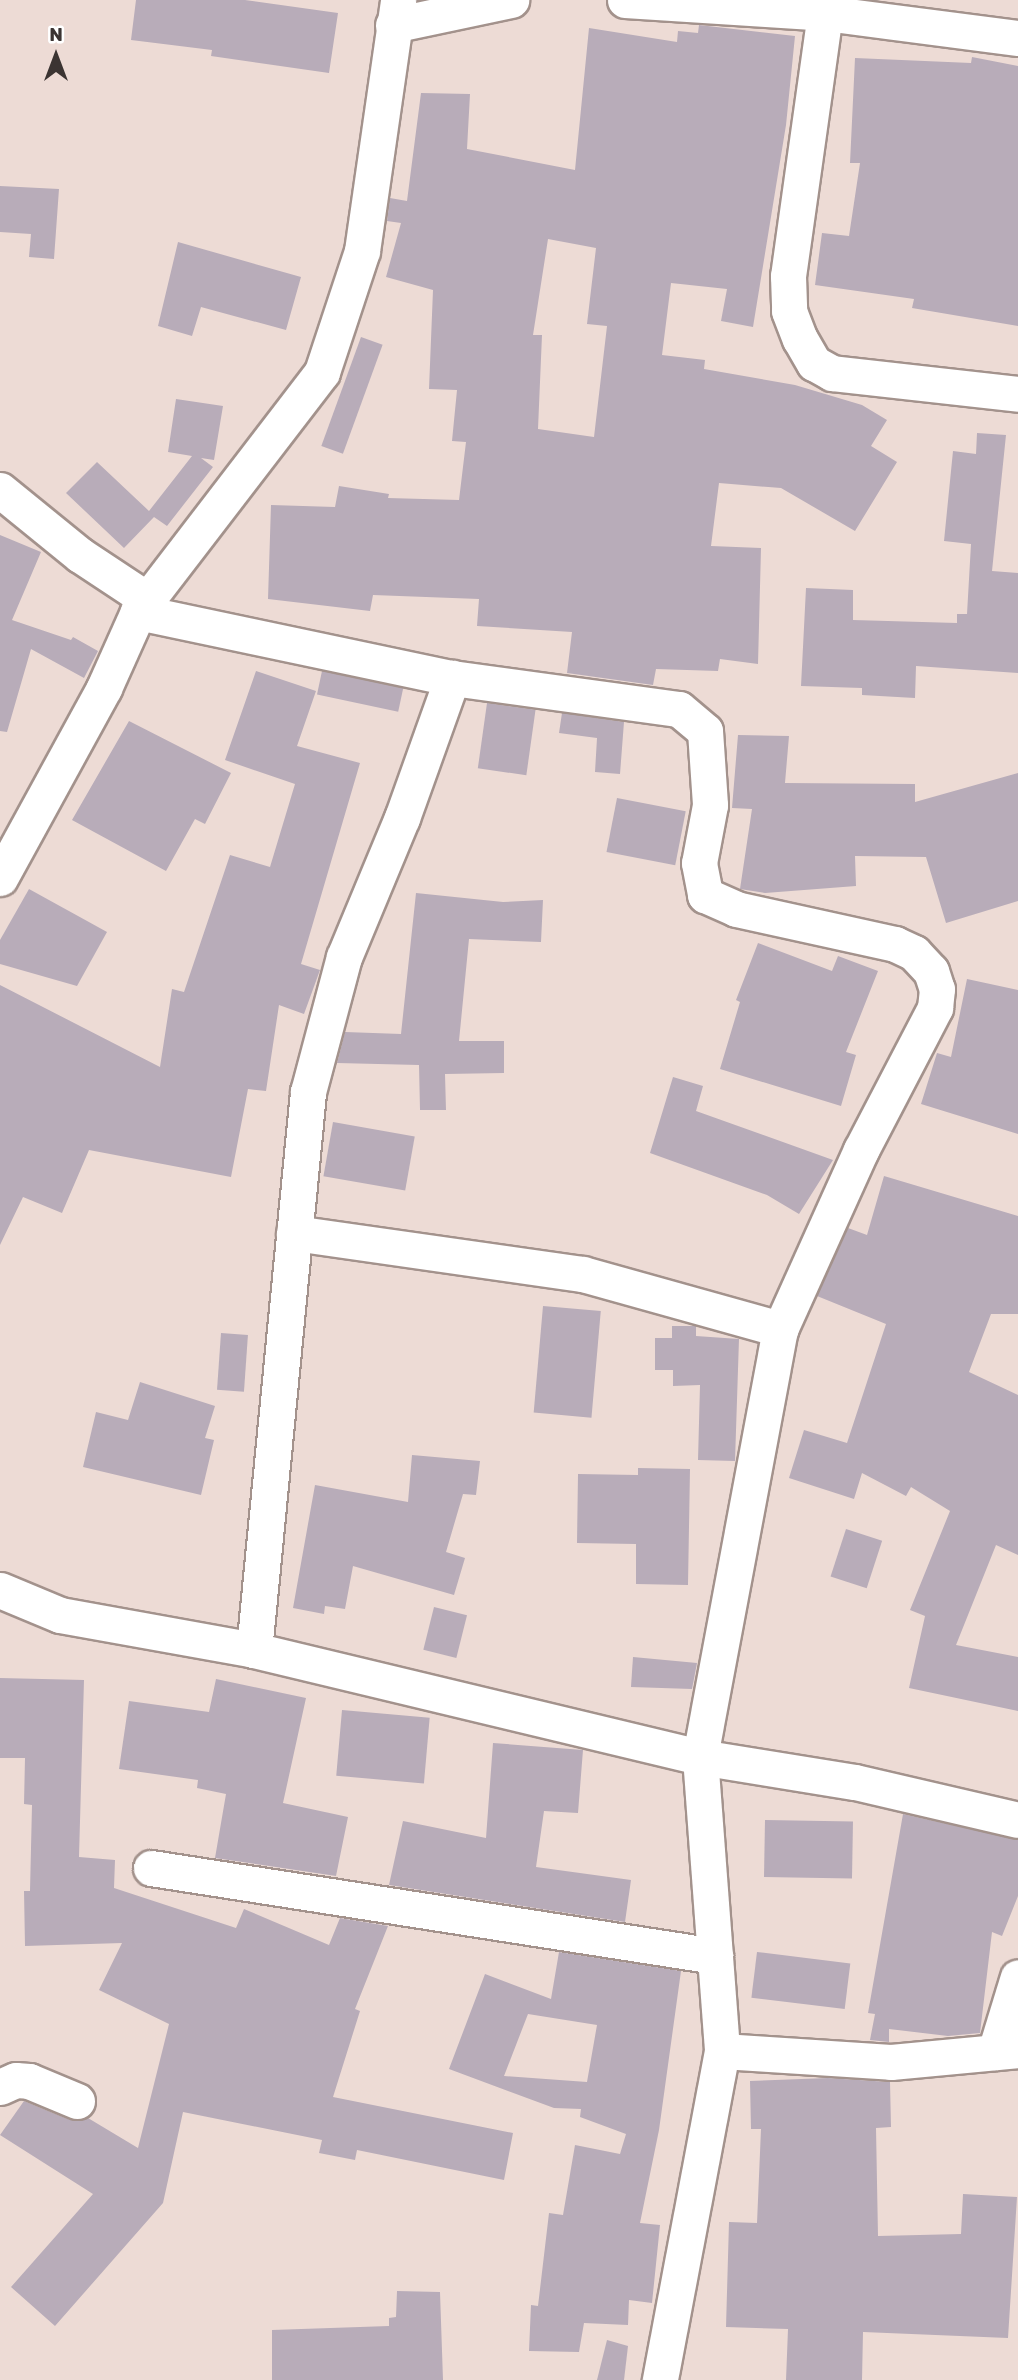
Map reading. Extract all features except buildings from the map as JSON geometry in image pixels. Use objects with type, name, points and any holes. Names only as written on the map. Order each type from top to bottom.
[{"type":"street","points":[[0,878],[104,688],[143,606],[322,372],[362,251],[396,12],[511,0]]},
{"type":"street","points":[[625,0],[825,13],[1018,38]]},
{"type":"street","points":[[825,13],[788,276],[789,311],[800,339],[814,363],[832,373],[1018,394]]},
{"type":"street","points":[[0,490],[143,606],[452,678],[679,709],[705,731],[709,805],[699,863],[705,895],[736,909],[895,944],[914,953],[931,971],[937,989],[935,1008],[861,1150],[780,1329],[700,1757],[722,2051],[673,2333],[660,2380]]},
{"type":"street","points":[[254,1650],[308,1092],[344,957],[402,818],[452,678]]},
{"type":"street","points":[[294,1233],[583,1274],[780,1329]]},
{"type":"street","points":[[0,1590],[60,1615],[254,1650],[700,1757],[855,1782],[1018,1820]]},
{"type":"street","points":[[151,1868],[715,1956]]},
{"type":"street","points":[[722,2051],[891,2062],[1007,2051],[1018,1977]]},
{"type":"street","points":[[0,2087],[16,2080],[29,2081],[77,2101]]}]
